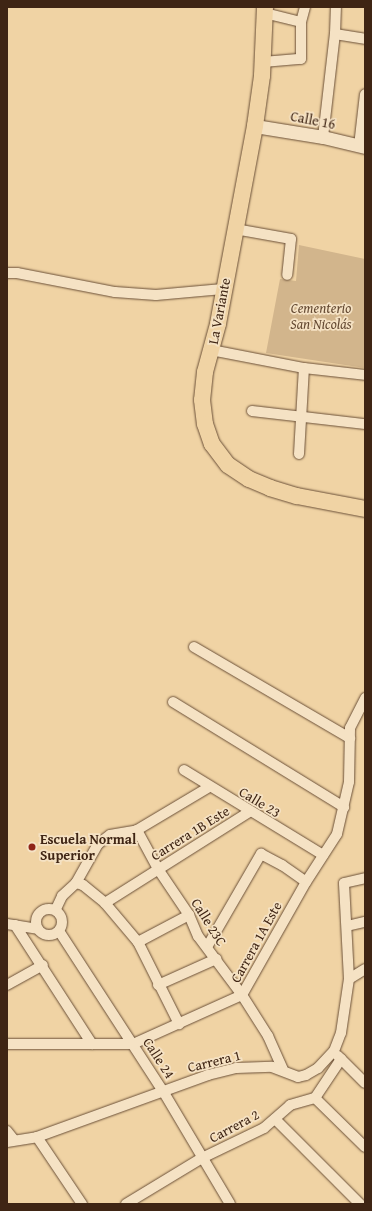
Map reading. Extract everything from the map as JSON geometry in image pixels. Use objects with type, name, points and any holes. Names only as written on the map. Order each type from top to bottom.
[{"type":"main road","name":"La Variante","points":[[265,10],[263,62],[256,126],[224,289],[205,372],[202,400],[205,424],[212,444],[228,465],[270,488],[330,503],[365,509]]},
{"type":"street","points":[[263,62],[301,59],[301,22],[305,7]]},
{"type":"street","points":[[323,137],[335,34],[336,7]]},
{"type":"street","points":[[265,10],[301,22]]},
{"type":"street","points":[[335,34],[365,39]]},
{"type":"street","points":[[362,147],[365,94]]},
{"type":"street","name":"Calle 16","points":[[256,126],[323,137],[362,147]]},
{"type":"street","points":[[235,229],[291,239],[287,275]]},
{"type":"street","points":[[7,273],[17,273],[114,292],[156,295],[224,289]]},
{"type":"street","points":[[211,350],[304,368],[365,375]]},
{"type":"street","points":[[299,454],[300,416],[304,368]]},
{"type":"street","points":[[252,411],[365,424]]},
{"type":"street","points":[[194,647],[350,738]]},
{"type":"street","name":"Carrera 1A Este","points":[[7,1044],[133,1044],[242,995],[306,882],[336,834],[344,807],[350,774],[350,738],[352,719],[365,698]]},
{"type":"street","points":[[174,702],[344,807]]},
{"type":"street","name":"Calle 23","points":[[184,770],[249,812],[323,855]]},
{"type":"street","points":[[9,925],[38,929],[48,935],[59,932],[63,924],[56,909],[62,896],[76,883],[98,844],[110,835],[137,830],[209,787]]},
{"type":"street","name":"Carrera 1B Este","points":[[105,903],[249,812]]},
{"type":"street","name":"Calle 23C","points":[[137,830],[158,869],[189,915],[198,936],[242,995],[268,1036],[283,1070]]},
{"type":"street","points":[[207,947],[261,854],[282,865],[306,882]]},
{"type":"street","points":[[365,878],[344,884],[349,979],[365,969]]},
{"type":"street","points":[[76,883],[83,885],[105,903],[138,942],[178,1024]]},
{"type":"street","points":[[38,929],[36,922],[41,911],[56,909]]},
{"type":"street","points":[[138,942],[189,915]]},
{"type":"street","points":[[346,926],[365,922]]},
{"type":"street","points":[[9,925],[43,965],[92,1044]]},
{"type":"street","name":"Calle 24","points":[[59,932],[163,1091],[230,1204]]},
{"type":"street","points":[[158,984],[216,959]]},
{"type":"street","points":[[7,985],[43,965]]},
{"type":"street","name":"Carrera 1","points":[[11,1141],[37,1137],[163,1091],[236,1068],[257,1065],[283,1070],[298,1077],[306,1076],[318,1068],[334,1051],[341,1033],[349,979]]},
{"type":"street","points":[[334,1051],[365,1083]]},
{"type":"street","points":[[341,1059],[315,1098],[365,1147]]},
{"type":"street","name":"Carrera 2","points":[[126,1204],[202,1158],[234,1145],[275,1119],[290,1105],[315,1098]]},
{"type":"street","points":[[275,1119],[360,1204]]},
{"type":"street","points":[[7,1131],[11,1141]]},
{"type":"street","points":[[37,1137],[82,1204]]},
{"type":"green space","name":"Cementerio San Nicolás","points":[[299,245],[365,259],[365,368],[266,353],[280,279],[296,281]]},
{"type":"place","name":"Escuela Normal Superior","points":[[32,847]]}]
